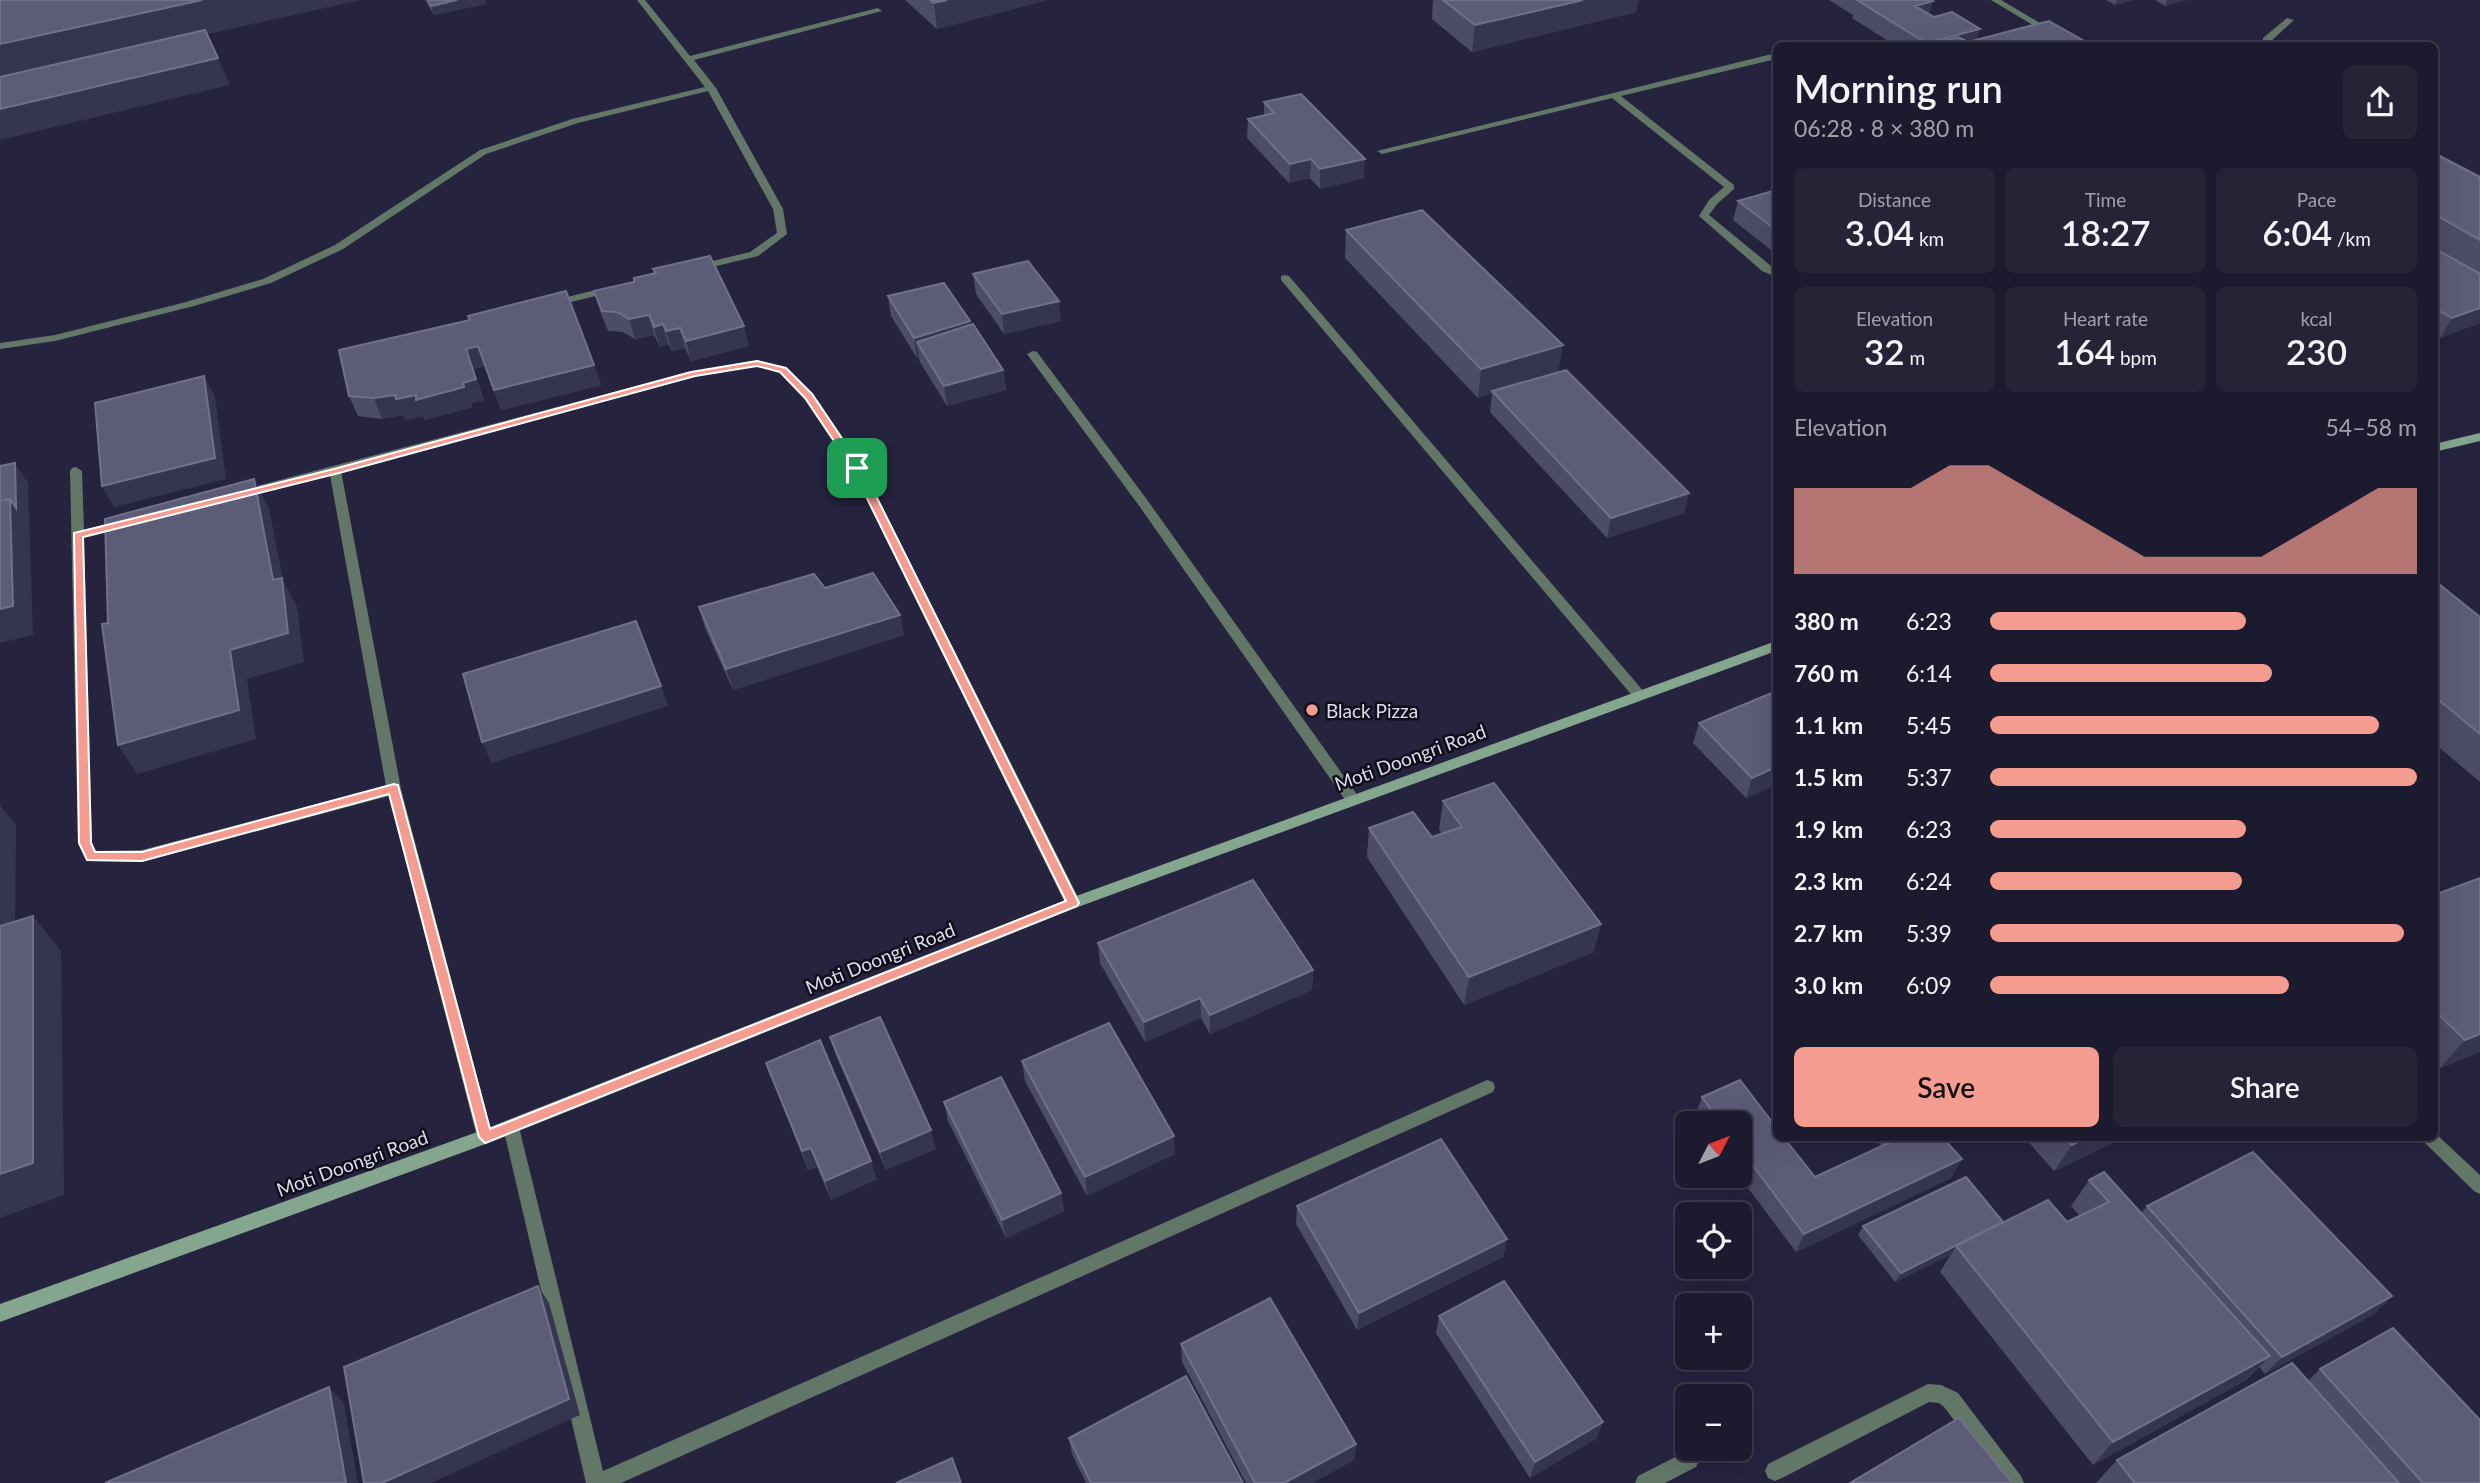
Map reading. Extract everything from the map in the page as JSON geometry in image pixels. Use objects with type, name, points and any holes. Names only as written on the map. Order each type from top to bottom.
[{"type":"street","points":[[641,0],[711,88],[778,209],[782,234],[754,254],[687,271]]},
{"type":"street","points":[[1995,0],[2046,29]]},
{"type":"street","points":[[687,59],[878,11]]},
{"type":"street","points":[[2266,42],[2290,20]]},
{"type":"street","points":[[1382,151],[1773,57]]},
{"type":"street","points":[[0,346],[55,338],[190,304],[267,281],[339,247],[484,152],[575,121],[711,88]]},
{"type":"street","points":[[1614,95],[1730,187],[1713,202],[1704,216],[1773,272]]},
{"type":"street","points":[[1285,278],[1640,696]]},
{"type":"street","points":[[567,300],[621,287]]},
{"type":"street","points":[[1033,354],[1144,504],[1353,800]]},
{"type":"street","points":[[227,498],[694,374],[757,363],[783,370],[809,396],[857,468],[1073,903]]},
{"type":"street","points":[[2438,447],[2480,437]]},
{"type":"street","points":[[76,471],[85,843],[92,856],[142,856],[394,789]]},
{"type":"street","points":[[335,471],[394,789],[485,1137]]},
{"type":"street","points":[[78,535],[132,522]]},
{"type":"street","name":"Moti Doongri Road","points":[[0,1313],[485,1137],[1073,903],[1773,647]]},
{"type":"street","points":[[511,1127],[598,1483],[1487,1087]]},
{"type":"street","points":[[2434,1141],[2480,1186]]},
{"type":"street","points":[[1775,1471],[1928,1393],[1941,1394],[1951,1400],[2014,1483]]},
{"type":"street","points":[[1645,1483],[1687,1461]]},
{"type":"building","points":[[0,0],[202,0],[0,44]]},
{"type":"building","points":[[428,0],[457,0],[431,6]]},
{"type":"building","points":[[1443,0],[1583,0],[1475,25]]},
{"type":"building","points":[[1857,0],[1931,0],[1933,1],[1915,6],[1934,17],[1952,12],[1980,29],[1924,42]]},
{"type":"building","points":[[2049,21],[2086,42],[1968,42]]},
{"type":"building","points":[[205,30],[218,58],[0,109],[0,77]]},
{"type":"building","points":[[1958,37],[1968,42],[1938,42]]},
{"type":"building","points":[[1301,94],[1365,159],[1320,169],[1311,159],[1290,164],[1248,119],[1274,113],[1264,102]]},
{"type":"building","points":[[2438,155],[2480,177],[2480,240],[2438,216]]},
{"type":"building","points":[[1773,191],[1773,228],[1738,201]]},
{"type":"building","points":[[1422,210],[1563,345],[1481,369],[1346,230]]},
{"type":"building","points":[[2438,250],[2480,274],[2480,308],[2452,318],[2438,310]]},
{"type":"building","points":[[710,256],[744,326],[686,341],[680,328],[666,331],[663,324],[654,327],[649,315],[629,319],[617,312],[602,311],[594,291],[634,282],[634,278],[656,273],[653,269]]},
{"type":"building","points":[[1028,261],[1059,301],[1002,314],[973,274]]},
{"type":"building","points":[[944,283],[970,321],[914,338],[888,296]]},
{"type":"building","points":[[566,291],[594,365],[494,390],[478,346],[466,349],[476,379],[463,383],[464,387],[416,400],[416,395],[396,399],[395,395],[374,398],[349,396],[339,350],[470,320],[468,316]]},
{"type":"building","points":[[973,324],[1003,370],[944,386],[917,342]]},
{"type":"building","points":[[1566,370],[1689,493],[1611,518],[1492,391]]},
{"type":"building","points":[[204,376],[215,458],[102,486],[95,403]]},
{"type":"building","points":[[15,463],[16,508],[10,499],[0,501],[0,466]]},
{"type":"building","points":[[254,479],[273,580],[282,578],[288,633],[230,650],[239,710],[118,745],[102,624],[108,623],[105,519]]},
{"type":"building","points":[[10,499],[13,606],[0,609],[0,501]]},
{"type":"building","points":[[873,573],[900,615],[726,669],[699,607],[814,574],[825,588]]},
{"type":"building","points":[[2438,583],[2480,617],[2480,734],[2438,699]]},
{"type":"building","points":[[636,621],[661,686],[482,742],[463,674]]},
{"type":"building","points":[[1773,692],[1773,768],[1752,778],[1699,723]]},
{"type":"building","points":[[1494,783],[1601,924],[1469,977],[1369,828],[1413,812],[1432,837],[1462,827],[1443,801]]},
{"type":"building","points":[[2480,878],[2480,1034],[2465,1040],[2438,1014],[2438,894]]},
{"type":"building","points":[[1253,880],[1313,970],[1210,1015],[1200,998],[1144,1022],[1098,943]]},
{"type":"building","points":[[33,916],[33,1163],[0,1174],[0,926]]},
{"type":"building","points":[[880,1017],[931,1130],[880,1152],[830,1037]]},
{"type":"building","points":[[1109,1023],[1174,1136],[1085,1177],[1022,1061]]},
{"type":"building","points":[[820,1040],[871,1161],[825,1181],[811,1148],[802,1151],[766,1063]]},
{"type":"building","points":[[1001,1077],[1061,1193],[1002,1220],[944,1102]]},
{"type":"building","points":[[1740,1080],[1773,1123],[1773,1141],[1786,1141],[1815,1177],[1893,1141],[1946,1141],[1962,1159],[1804,1234],[1752,1164],[1752,1111],[1712,1111],[1702,1097]]},
{"type":"building","points":[[1441,1139],[1507,1239],[1359,1313],[1297,1206]]},
{"type":"building","points":[[2253,1152],[2392,1296],[2282,1357],[2147,1206]]},
{"type":"building","points":[[2104,1172],[2270,1356],[2113,1442],[1956,1246],[2048,1200],[2067,1222],[2109,1202],[2089,1180]]},
{"type":"building","points":[[1966,1177],[2003,1222],[1901,1273],[1863,1226]]},
{"type":"building","points":[[1504,1281],[1603,1422],[1535,1462],[1439,1316]]},
{"type":"building","points":[[538,1286],[569,1399],[382,1483],[364,1483],[344,1367]]},
{"type":"building","points":[[1270,1298],[1356,1444],[1284,1483],[1255,1483],[1181,1344]]},
{"type":"building","points":[[2393,1328],[2480,1420],[2480,1483],[2423,1483],[2320,1369]]},
{"type":"building","points":[[2292,1363],[2399,1483],[2135,1483],[2117,1460]]},
{"type":"building","points":[[1186,1376],[1243,1483],[1091,1483],[1069,1438]]},
{"type":"building","points":[[329,1387],[346,1483],[105,1483]]},
{"type":"building","points":[[1959,1418],[2012,1483],[1850,1483]]},
{"type":"building","points":[[952,1458],[961,1483],[896,1483]]},
{"type":"place","name":"Black Pizza","points":[[1312,710]]},
{"type":"route","points":[[757,363],[783,370],[809,396],[857,468],[1073,903],[485,1137],[394,789],[142,856],[92,856],[85,843],[78,535],[335,471],[694,374],[757,363]]}]
